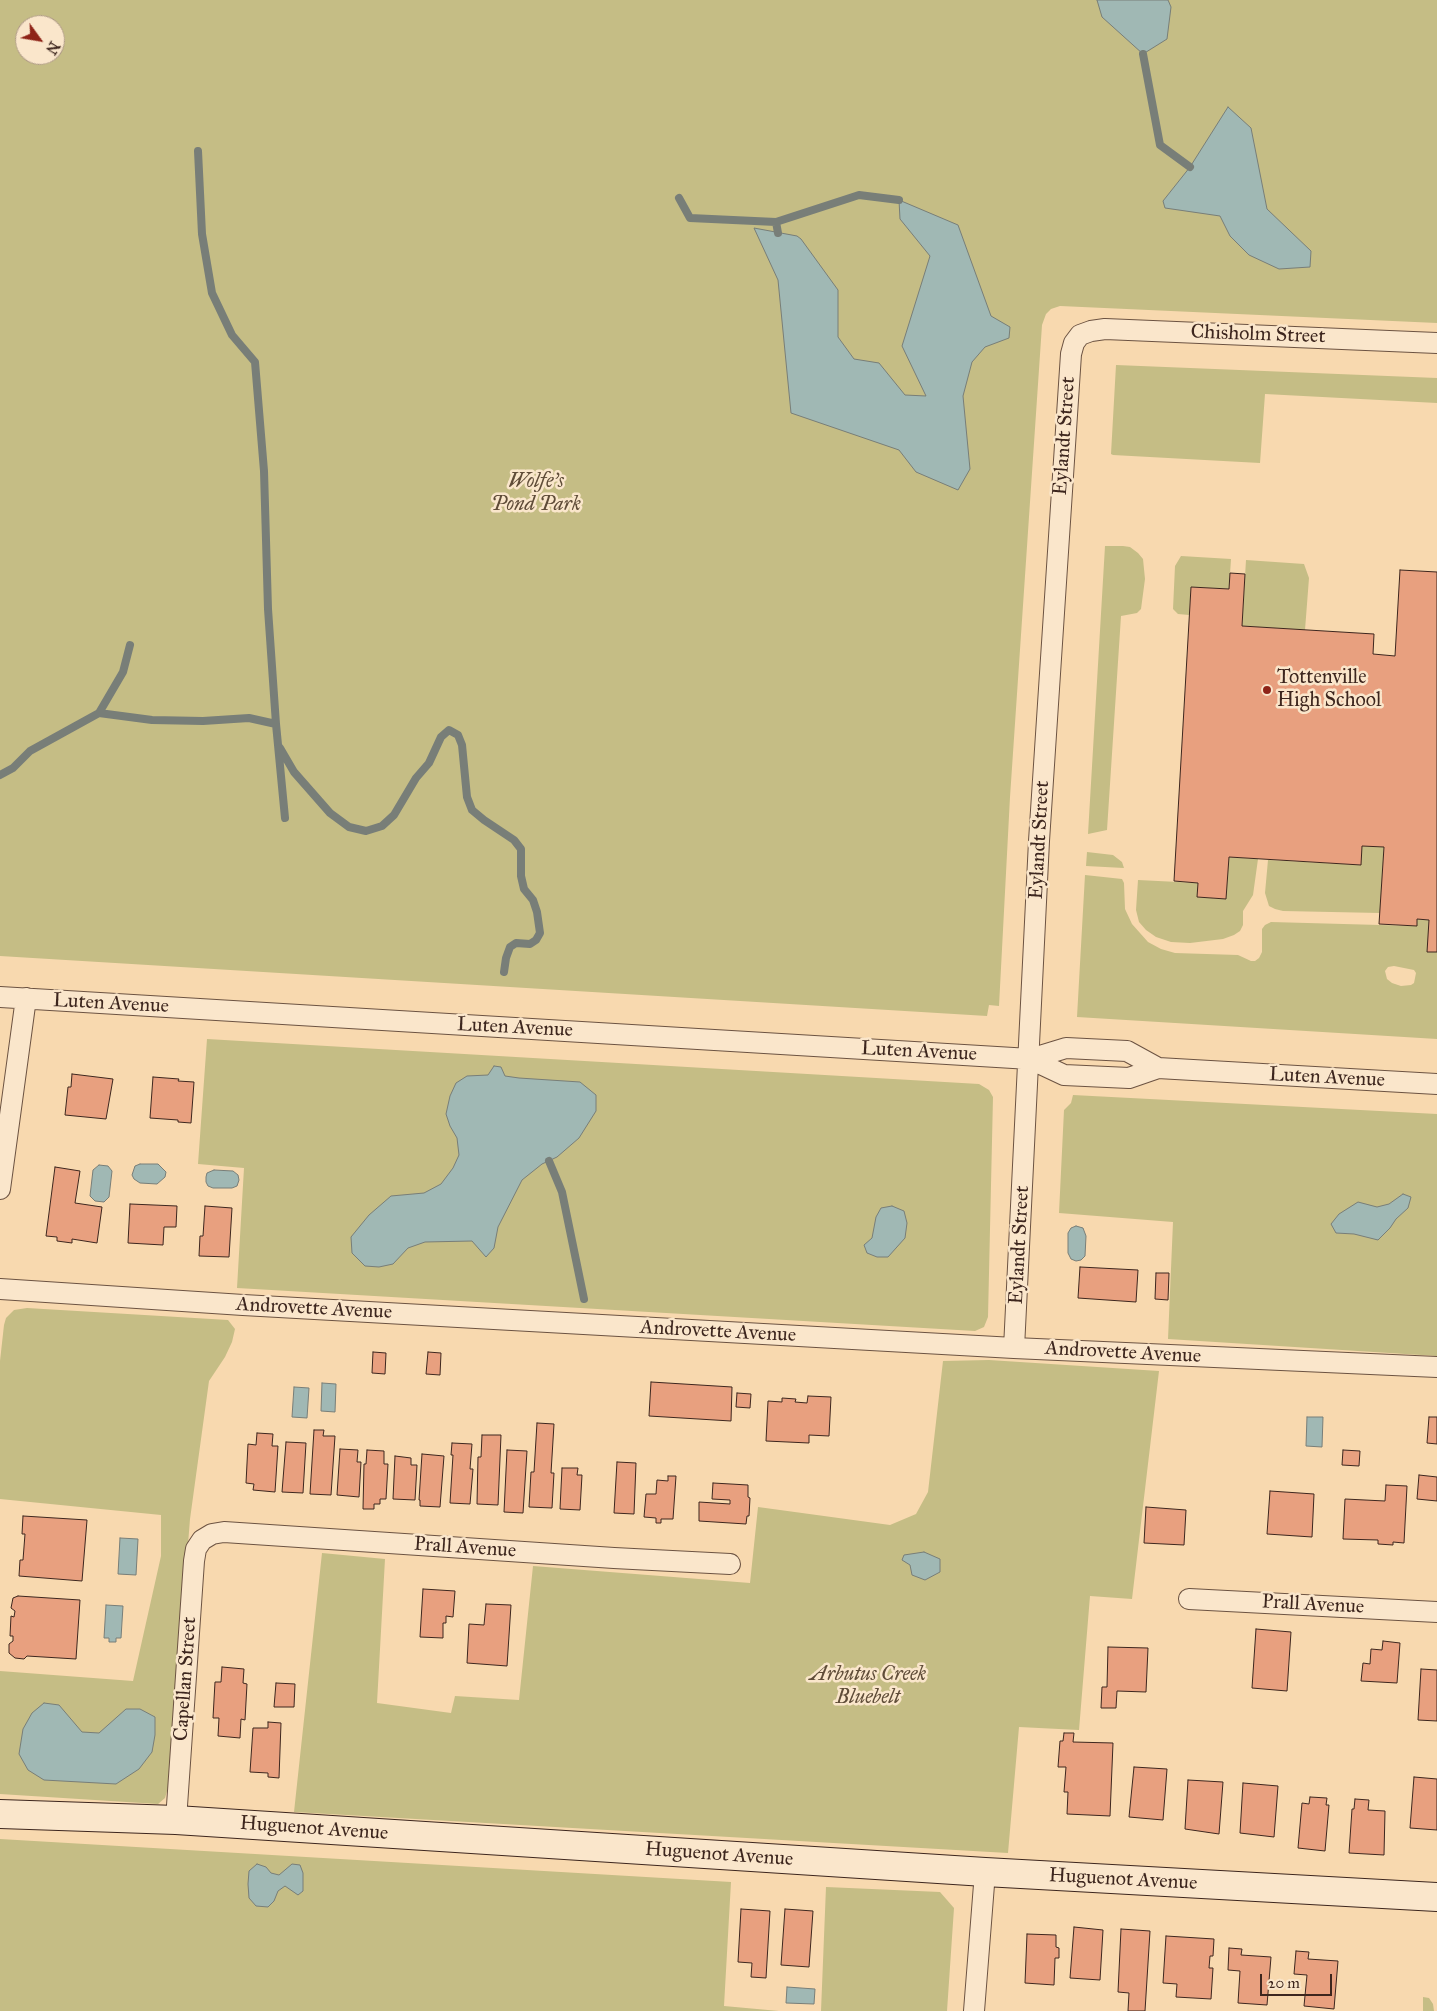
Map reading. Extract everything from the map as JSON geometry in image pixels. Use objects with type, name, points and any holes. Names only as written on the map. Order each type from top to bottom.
[{"type":"street","name":"Chisholm Street","points":[[1080,335],[1105,329],[1437,343]]},
{"type":"street","name":"Eylandt Street","points":[[1014,1348],[1040,832],[1071,354],[1074,343],[1080,335]]},
{"type":"street","name":"Luten Avenue","points":[[0,997],[1030,1059],[1066,1048],[1128,1051],[1158,1068]]},
{"type":"street","points":[[0,1188],[26,998]]},
{"type":"street","name":"Luten Avenue","points":[[1030,1059],[1064,1075],[1129,1078],[1158,1068],[1437,1084]]},
{"type":"street","name":"Androvette Avenue","points":[[0,1289],[253,1306],[1014,1348],[1437,1367]]},
{"type":"street","name":"Prall Avenue","points":[[202,1540],[212,1534],[224,1532],[730,1564]]},
{"type":"street","name":"Capellan Street","points":[[176,1820],[194,1561],[196,1549],[202,1540]]},
{"type":"street","name":"Prall Avenue","points":[[1190,1598],[1437,1612]]},
{"type":"street","name":"Huguenot Avenue","points":[[0,1814],[176,1820],[985,1872],[1437,1897]]},
{"type":"street","points":[[974,2011],[985,1872]]},
{"type":"green space","name":"Wolfe's Pond Park","points":[[0,0],[1437,0],[1437,323],[1060,306],[1051,309],[1046,314],[1042,325],[1010,797],[999,1006],[989,1005],[987,1016],[0,956]]},
{"type":"green space","points":[[1116,365],[1437,378],[1437,403],[1265,394],[1260,463],[1113,455],[1111,454]]},
{"type":"green space","points":[[1105,546],[1130,547],[1138,553],[1143,559],[1145,579],[1141,609],[1137,613],[1121,616],[1107,830],[1088,834]]},
{"type":"green space","points":[[1181,556],[1231,559],[1229,589],[1191,587],[1189,615],[1178,614],[1173,609],[1175,566]]},
{"type":"green space","points":[[1246,560],[1304,564],[1309,578],[1305,630],[1242,626]]},
{"type":"green space","points":[[1362,846],[1384,847],[1380,913],[1283,911],[1269,906],[1265,893],[1268,860],[1361,865]]},
{"type":"green space","points":[[1087,852],[1113,855],[1122,862],[1124,868],[1086,866]]},
{"type":"green space","points":[[1229,857],[1258,859],[1253,895],[1243,911],[1243,925],[1240,931],[1223,939],[1190,943],[1171,942],[1156,937],[1139,922],[1136,910],[1138,880],[1198,883],[1197,897],[1226,899]]},
{"type":"green space","points":[[1085,875],[1122,879],[1124,883],[1125,909],[1132,924],[1148,942],[1161,949],[1175,953],[1238,955],[1255,961],[1262,952],[1262,929],[1271,922],[1416,926],[1417,919],[1429,920],[1428,952],[1437,952],[1437,1039],[1077,1017]],"holes":[[[1394,966],[1414,970],[1416,973],[1414,983],[1401,986],[1387,979],[1385,971],[1388,967]]]},
{"type":"green space","points":[[207,1039],[979,1084],[989,1090],[993,1097],[988,1317],[984,1327],[975,1331],[237,1288],[244,1168],[198,1164]]},
{"type":"green space","points":[[1073,1095],[1437,1114],[1437,1356],[1168,1339],[1173,1222],[1059,1213],[1064,1110],[1071,1103]]},
{"type":"green space","points":[[27,1308],[228,1320],[235,1329],[232,1342],[225,1357],[209,1381],[190,1519],[169,1784],[165,1798],[158,1804],[0,1794],[0,1671],[133,1681],[161,1556],[161,1515],[0,1499],[0,1361],[4,1325],[6,1318],[14,1310]]},
{"type":"green space","name":"Arbutus Creek Bluebelt","points":[[989,1360],[1159,1371],[1132,1599],[1090,1596],[1079,1730],[1019,1727],[1008,1853],[294,1812],[322,1553],[385,1559],[377,1703],[451,1713],[455,1696],[519,1700],[533,1566],[750,1583],[758,1507],[890,1525],[916,1514],[928,1492],[943,1361]]},
{"type":"green space","points":[[0,1839],[731,1882],[724,2006],[779,2011],[0,2011]]},
{"type":"green space","points":[[826,1887],[940,1892],[954,1908],[947,2011],[821,2011]]},
{"type":"green space","points":[[1423,1997],[1429,1998],[1433,2004],[1434,2011],[1423,2011]]},
{"type":"water","points":[[1097,0],[1168,0],[1171,7],[1167,39],[1143,54],[1102,17]]},
{"type":"water","points":[[1228,107],[1251,128],[1267,209],[1311,251],[1310,267],[1279,269],[1249,255],[1230,236],[1220,216],[1165,208],[1163,201],[1190,167]]},
{"type":"water","points":[[899,200],[958,225],[991,316],[1010,327],[1009,338],[985,347],[972,362],[963,396],[970,469],[958,490],[916,472],[899,450],[791,413],[778,280],[754,228],[797,236],[801,239],[838,290],[838,337],[854,359],[879,363],[905,395],[926,396],[902,346],[930,256],[900,219]]},
{"type":"water","points":[[494,1066],[501,1067],[505,1076],[580,1082],[596,1095],[596,1111],[579,1138],[557,1157],[542,1164],[522,1180],[498,1227],[494,1248],[486,1257],[472,1241],[425,1242],[408,1248],[393,1264],[379,1267],[365,1266],[352,1253],[351,1237],[369,1215],[391,1196],[424,1193],[441,1184],[453,1168],[459,1155],[457,1138],[446,1114],[450,1096],[456,1083],[467,1076],[488,1075]]},
{"type":"water","points":[[140,1164],[158,1164],[166,1172],[165,1177],[157,1184],[140,1183],[132,1175],[135,1166]]},
{"type":"water","points":[[99,1165],[108,1166],[112,1171],[109,1197],[104,1202],[95,1201],[90,1196],[93,1170]]},
{"type":"water","points":[[214,1170],[233,1171],[238,1175],[237,1186],[232,1188],[213,1188],[208,1186],[206,1182],[207,1173]]},
{"type":"water","points":[[1403,1194],[1411,1197],[1408,1208],[1378,1240],[1354,1234],[1336,1233],[1331,1224],[1339,1214],[1358,1202],[1377,1207],[1389,1204]]},
{"type":"water","points":[[892,1206],[904,1211],[907,1223],[905,1238],[888,1257],[877,1257],[867,1253],[864,1245],[872,1238],[876,1217],[881,1208]]},
{"type":"water","points":[[1076,1226],[1083,1228],[1086,1236],[1085,1256],[1081,1260],[1076,1261],[1071,1259],[1068,1253],[1068,1233],[1071,1228]]},
{"type":"water","points":[[322,1383],[336,1384],[335,1412],[321,1411]]},
{"type":"water","points":[[294,1387],[309,1388],[307,1418],[292,1417]]},
{"type":"water","points":[[1307,1417],[1323,1417],[1322,1447],[1306,1446]]},
{"type":"water","points":[[120,1538],[138,1539],[136,1575],[118,1574]]},
{"type":"water","points":[[924,1552],[940,1559],[940,1572],[925,1580],[912,1575],[910,1565],[902,1560],[904,1555]]},
{"type":"water","points":[[106,1605],[123,1606],[121,1638],[116,1638],[116,1642],[109,1642],[109,1638],[104,1638]]},
{"type":"water","points":[[44,1703],[59,1705],[82,1732],[99,1733],[126,1709],[140,1709],[155,1717],[155,1735],[152,1752],[139,1769],[116,1784],[44,1780],[28,1770],[19,1754],[23,1729],[32,1713]]},
{"type":"water","points":[[257,1864],[266,1867],[271,1873],[279,1875],[292,1864],[300,1865],[303,1873],[303,1891],[298,1895],[285,1886],[278,1891],[274,1901],[268,1907],[256,1906],[249,1898],[248,1884],[249,1871]]},
{"type":"water","points":[[787,1987],[815,1989],[814,2004],[786,2003]]},
{"type":"building","points":[[1400,570],[1437,572],[1437,952],[1427,952],[1429,920],[1417,919],[1417,926],[1379,924],[1384,847],[1362,846],[1361,865],[1229,857],[1226,899],[1197,897],[1198,883],[1174,881],[1191,587],[1229,589],[1230,573],[1245,574],[1242,626],[1374,634],[1373,654],[1395,656]]},
{"type":"building","points":[[72,1074],[113,1079],[106,1119],[65,1115],[68,1087],[71,1087]]},
{"type":"building","points":[[153,1077],[194,1082],[191,1123],[150,1118]]},
{"type":"building","points":[[55,1167],[80,1171],[75,1203],[102,1207],[97,1243],[72,1239],[72,1243],[57,1241],[57,1237],[46,1236]]},
{"type":"building","points":[[130,1204],[177,1206],[176,1227],[164,1227],[163,1245],[128,1243]]},
{"type":"building","points":[[205,1206],[232,1208],[229,1257],[199,1256],[200,1236],[203,1236]]},
{"type":"building","points":[[1080,1267],[1138,1270],[1136,1302],[1078,1298]]},
{"type":"building","points":[[1156,1273],[1169,1273],[1168,1300],[1155,1299]]},
{"type":"building","points":[[373,1352],[386,1353],[385,1374],[372,1373]]},
{"type":"building","points":[[428,1352],[441,1353],[440,1375],[426,1374]]},
{"type":"building","points":[[651,1382],[732,1387],[731,1421],[649,1416]]},
{"type":"building","points":[[737,1393],[751,1394],[750,1408],[736,1407]]},
{"type":"building","points":[[808,1396],[831,1397],[829,1436],[809,1435],[809,1443],[766,1441],[768,1401],[782,1402],[782,1398],[796,1399],[795,1402],[807,1403]]},
{"type":"building","points":[[1429,1417],[1437,1417],[1437,1444],[1427,1443]]},
{"type":"building","points":[[537,1423],[554,1424],[551,1473],[554,1473],[552,1508],[529,1507],[531,1472],[534,1472]]},
{"type":"building","points":[[314,1430],[324,1430],[323,1436],[335,1436],[331,1495],[310,1494]]},
{"type":"building","points":[[257,1433],[273,1434],[272,1446],[278,1446],[275,1492],[253,1490],[254,1484],[246,1483],[248,1444],[256,1445]]},
{"type":"building","points":[[482,1435],[501,1435],[498,1505],[477,1504],[478,1457],[481,1457]]},
{"type":"building","points":[[286,1442],[306,1443],[303,1493],[282,1492]]},
{"type":"building","points":[[452,1443],[472,1444],[470,1469],[473,1469],[470,1504],[450,1503]]},
{"type":"building","points":[[340,1449],[358,1450],[357,1462],[361,1462],[359,1497],[337,1495]]},
{"type":"building","points":[[367,1450],[384,1451],[384,1464],[388,1464],[386,1499],[380,1499],[380,1504],[374,1504],[374,1509],[363,1509],[364,1464],[366,1464]]},
{"type":"building","points":[[507,1450],[527,1451],[523,1513],[504,1512]]},
{"type":"building","points":[[1343,1450],[1360,1451],[1359,1466],[1342,1465]]},
{"type":"building","points":[[422,1454],[444,1456],[440,1507],[420,1506]]},
{"type":"building","points":[[395,1456],[411,1458],[411,1465],[417,1465],[415,1500],[393,1499]]},
{"type":"building","points":[[617,1462],[636,1463],[634,1514],[614,1513]]},
{"type":"building","points":[[562,1468],[578,1468],[577,1475],[582,1475],[580,1510],[560,1509]]},
{"type":"building","points":[[1419,1475],[1437,1477],[1437,1501],[1417,1499]]},
{"type":"building","points":[[668,1476],[676,1476],[673,1519],[661,1519],[661,1523],[656,1523],[656,1518],[644,1517],[646,1494],[656,1494],[657,1480],[668,1481]]},
{"type":"building","points":[[713,1483],[748,1485],[748,1497],[750,1498],[749,1516],[747,1516],[746,1524],[699,1521],[699,1502],[730,1504],[730,1500],[712,1499]]},
{"type":"building","points":[[1386,1485],[1407,1486],[1404,1543],[1393,1542],[1393,1545],[1378,1544],[1378,1540],[1343,1539],[1345,1499],[1385,1501]]},
{"type":"building","points":[[1270,1491],[1314,1494],[1312,1537],[1267,1534]]},
{"type":"building","points":[[1146,1507],[1186,1510],[1184,1545],[1144,1543]]},
{"type":"building","points":[[23,1516],[87,1520],[82,1581],[19,1576],[20,1560],[23,1560],[25,1534],[22,1534]]},
{"type":"building","points":[[423,1589],[455,1591],[453,1617],[446,1616],[446,1623],[443,1623],[443,1638],[420,1637]]},
{"type":"building","points":[[18,1596],[80,1600],[76,1659],[27,1656],[24,1659],[15,1658],[9,1653],[9,1644],[13,1641],[13,1636],[10,1636],[11,1616],[14,1617],[15,1611],[11,1608],[13,1598]]},
{"type":"building","points":[[486,1604],[511,1605],[507,1666],[467,1663],[469,1624],[484,1625]]},
{"type":"building","points":[[1256,1629],[1291,1632],[1287,1691],[1252,1688]]},
{"type":"building","points":[[1383,1641],[1400,1643],[1397,1683],[1361,1681],[1363,1663],[1370,1664],[1371,1649],[1382,1650]]},
{"type":"building","points":[[1108,1647],[1148,1648],[1146,1692],[1117,1691],[1116,1708],[1101,1708],[1102,1687],[1107,1687]]},
{"type":"building","points":[[222,1667],[244,1669],[243,1683],[247,1684],[245,1720],[241,1719],[240,1738],[218,1736],[219,1718],[213,1718],[215,1682],[221,1682]]},
{"type":"building","points":[[1421,1669],[1437,1670],[1437,1721],[1418,1720]]},
{"type":"building","points":[[276,1683],[295,1684],[294,1707],[274,1707]]},
{"type":"building","points":[[268,1722],[281,1723],[279,1778],[268,1777],[268,1773],[250,1772],[253,1728],[268,1728]]},
{"type":"building","points":[[1064,1733],[1074,1733],[1073,1742],[1113,1743],[1110,1816],[1067,1814],[1068,1792],[1064,1792],[1066,1767],[1058,1767],[1060,1741],[1063,1741]]},
{"type":"building","points":[[1134,1767],[1167,1769],[1163,1820],[1129,1817]]},
{"type":"building","points":[[1414,1777],[1437,1779],[1437,1830],[1410,1828]]},
{"type":"building","points":[[1188,1780],[1223,1782],[1219,1834],[1185,1829]]},
{"type":"building","points":[[1243,1783],[1278,1786],[1274,1837],[1240,1833]]},
{"type":"building","points":[[1310,1797],[1327,1798],[1326,1805],[1329,1805],[1325,1851],[1298,1848],[1302,1803],[1309,1804]]},
{"type":"building","points":[[1355,1799],[1369,1800],[1368,1810],[1385,1811],[1384,1855],[1349,1853],[1352,1809],[1354,1809]]},
{"type":"building","points":[[741,1909],[770,1911],[766,1978],[751,1977],[752,1963],[738,1962]]},
{"type":"building","points":[[785,1909],[813,1911],[809,1967],[781,1965]]},
{"type":"building","points":[[1074,1927],[1103,1930],[1100,1980],[1070,1978]]},
{"type":"building","points":[[1121,1929],[1150,1931],[1145,2011],[1128,2011],[1129,1993],[1118,1992]]},
{"type":"building","points":[[1027,1934],[1056,1935],[1056,1947],[1059,1948],[1059,1958],[1055,1958],[1054,1985],[1025,1983]]},
{"type":"building","points":[[1166,1936],[1214,1939],[1213,1956],[1210,1956],[1209,1968],[1213,1968],[1211,1999],[1176,1997],[1177,1984],[1163,1983]]},
{"type":"building","points":[[1229,1948],[1242,1949],[1241,1955],[1271,1957],[1267,2005],[1238,2003],[1240,1971],[1228,1970]]},
{"type":"building","points":[[1296,1951],[1309,1952],[1308,1959],[1338,1961],[1334,2009],[1304,2006],[1307,1975],[1294,1974]]},
{"type":"waterway","points":[[1143,54],[1160,145],[1190,167]]},
{"type":"waterway","points":[[198,151],[202,234],[212,293],[232,335],[255,362],[264,471],[268,609],[285,818]]},
{"type":"waterway","points":[[778,233],[776,222],[859,195],[899,200]]},
{"type":"waterway","points":[[679,198],[690,218],[776,222]]},
{"type":"waterway","points":[[0,775],[13,768],[30,751],[99,713],[123,672],[130,645]]},
{"type":"waterway","points":[[99,713],[152,720],[203,721],[249,718],[276,724]]},
{"type":"waterway","points":[[280,748],[294,772],[330,813],[349,827],[366,831],[382,826],[394,815],[416,778],[429,763],[441,737],[449,730],[458,735],[462,745],[467,797],[472,810],[514,840],[521,849],[521,876],[524,889],[533,900],[537,912],[540,933],[536,940],[530,944],[516,943],[510,947],[504,972]]},
{"type":"waterway","points":[[549,1161],[562,1192],[584,1299]]},
{"type":"place","name":"Tottenville High School","points":[[1267,690]]}]
